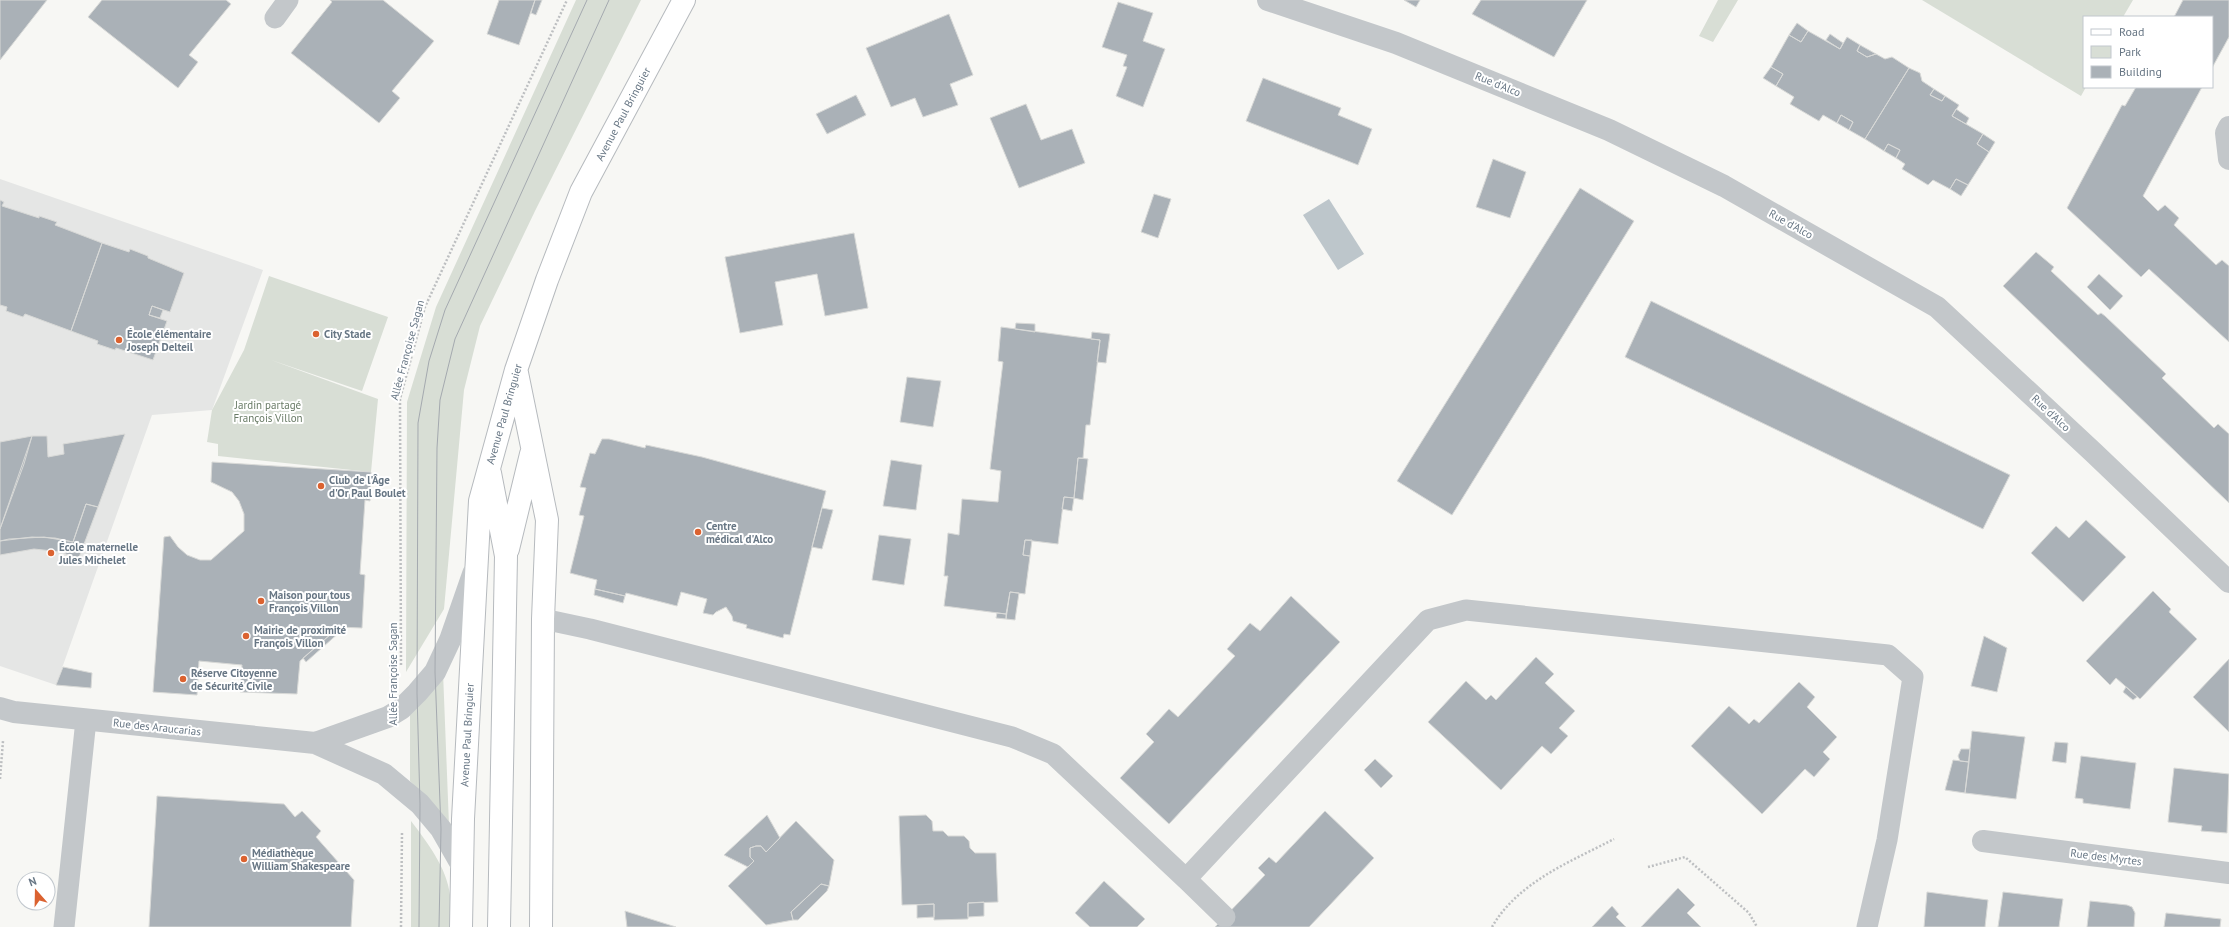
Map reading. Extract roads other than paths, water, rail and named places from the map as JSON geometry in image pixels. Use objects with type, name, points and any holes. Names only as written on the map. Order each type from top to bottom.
[{"type":"main road","name":"Avenue Paul Bringuier","points":[[461,927],[461,864],[480,501],[516,370],[547,280],[581,192],[684,0]]},
{"type":"main road","points":[[516,370],[547,520],[543,619],[542,927]]},
{"type":"main road","points":[[506,556],[532,449]]},
{"type":"main road","points":[[489,466],[506,556],[499,927]]},
{"type":"street","name":"Rue d'Alco","points":[[1268,0],[1396,43],[1609,130],[1724,186],[1937,307],[2094,453],[2229,582]]},
{"type":"street","points":[[2229,127],[2226,134],[2229,159]]},
{"type":"street","name":"Rue des Araucarias","points":[[315,743],[388,717],[401,709],[435,672],[450,640],[477,564]]},
{"type":"street","name":"Rue des Araucarias","points":[[7,710],[86,720],[315,743],[384,774],[420,804],[441,829],[461,864]]},
{"type":"street","name":"Rue des Myrtes","points":[[1983,841],[2229,873]]},
{"type":"lane","points":[[275,18],[288,0]]},
{"type":"lane","points":[[1186,879],[1428,620],[1466,610],[1888,655],[1913,677],[1887,840],[1867,927]]},
{"type":"lane","points":[[543,619],[590,629],[1006,736],[1047,751],[1053,754],[1225,917]]},
{"type":"lane","points":[[64,927],[86,720]]},
{"type":"tram line","points":[[419,927],[420,804],[417,693],[418,423],[429,361],[445,310],[587,0]]},
{"type":"tram line","points":[[439,927],[441,829],[435,672],[437,448],[440,400],[455,339],[609,0]]},
{"type":"place","name":"City Stade","points":[[316,334]]},
{"type":"place","name":"École élémentaire Joseph Delteil","points":[[119,340]]},
{"type":"place","name":"Club de l'Âge d'Or Paul Boulet","points":[[321,486]]},
{"type":"place","name":"Centre médical d'Alco","points":[[698,532]]},
{"type":"place","name":"École maternelle Jules Michelet","points":[[51,553]]},
{"type":"place","name":"Maison pour tous François Villon","points":[[261,601]]},
{"type":"place","name":"Mairie de proximité François Villon","points":[[246,636]]},
{"type":"place","name":"Réserve Citoyenne de Sécurité Civile","points":[[183,679]]},
{"type":"place","name":"Médiathèque William Shakespeare","points":[[244,859]]},
{"type":"park label","name":"Jardin partagé François Villon","points":[[268,411]]}]
